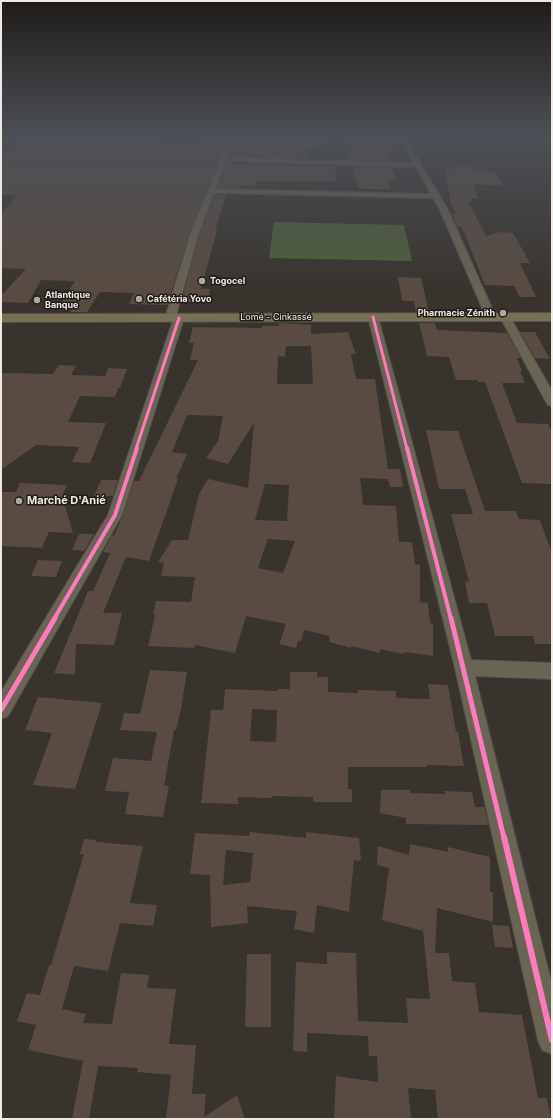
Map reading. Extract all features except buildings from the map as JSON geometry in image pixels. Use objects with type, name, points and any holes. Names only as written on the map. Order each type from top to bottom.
[{"type":"highway","name":"Lomé - Cinkassé","points":[[1,318],[552,317]]},
{"type":"street","points":[[433,189],[444,210],[491,317]]},
{"type":"street","points":[[1,710],[116,515],[174,318],[194,235],[211,192],[437,196]]},
{"type":"street","points":[[373,317],[464,668],[552,1040]]},
{"type":"street","points":[[505,317],[552,402]]},
{"type":"street","points":[[464,668],[552,671]]},
{"type":"green space","points":[[274,222],[404,225],[412,261],[269,258]]},
{"type":"cycle path","points":[[373,317],[464,668],[552,1040]]},
{"type":"cycle path","points":[[1,710],[115,515],[179,318]]},
{"type":"place","name":"Togocel","points":[[202,281]]},
{"type":"place","name":"Cafétéria Yovo","points":[[139,299]]},
{"type":"place","name":"Atlantique Banque","points":[[37,300]]},
{"type":"place","name":"Pharmacie Zénith","points":[[503,313]]},
{"type":"place","name":"Marché D'Anié","points":[[19,501]]}]
